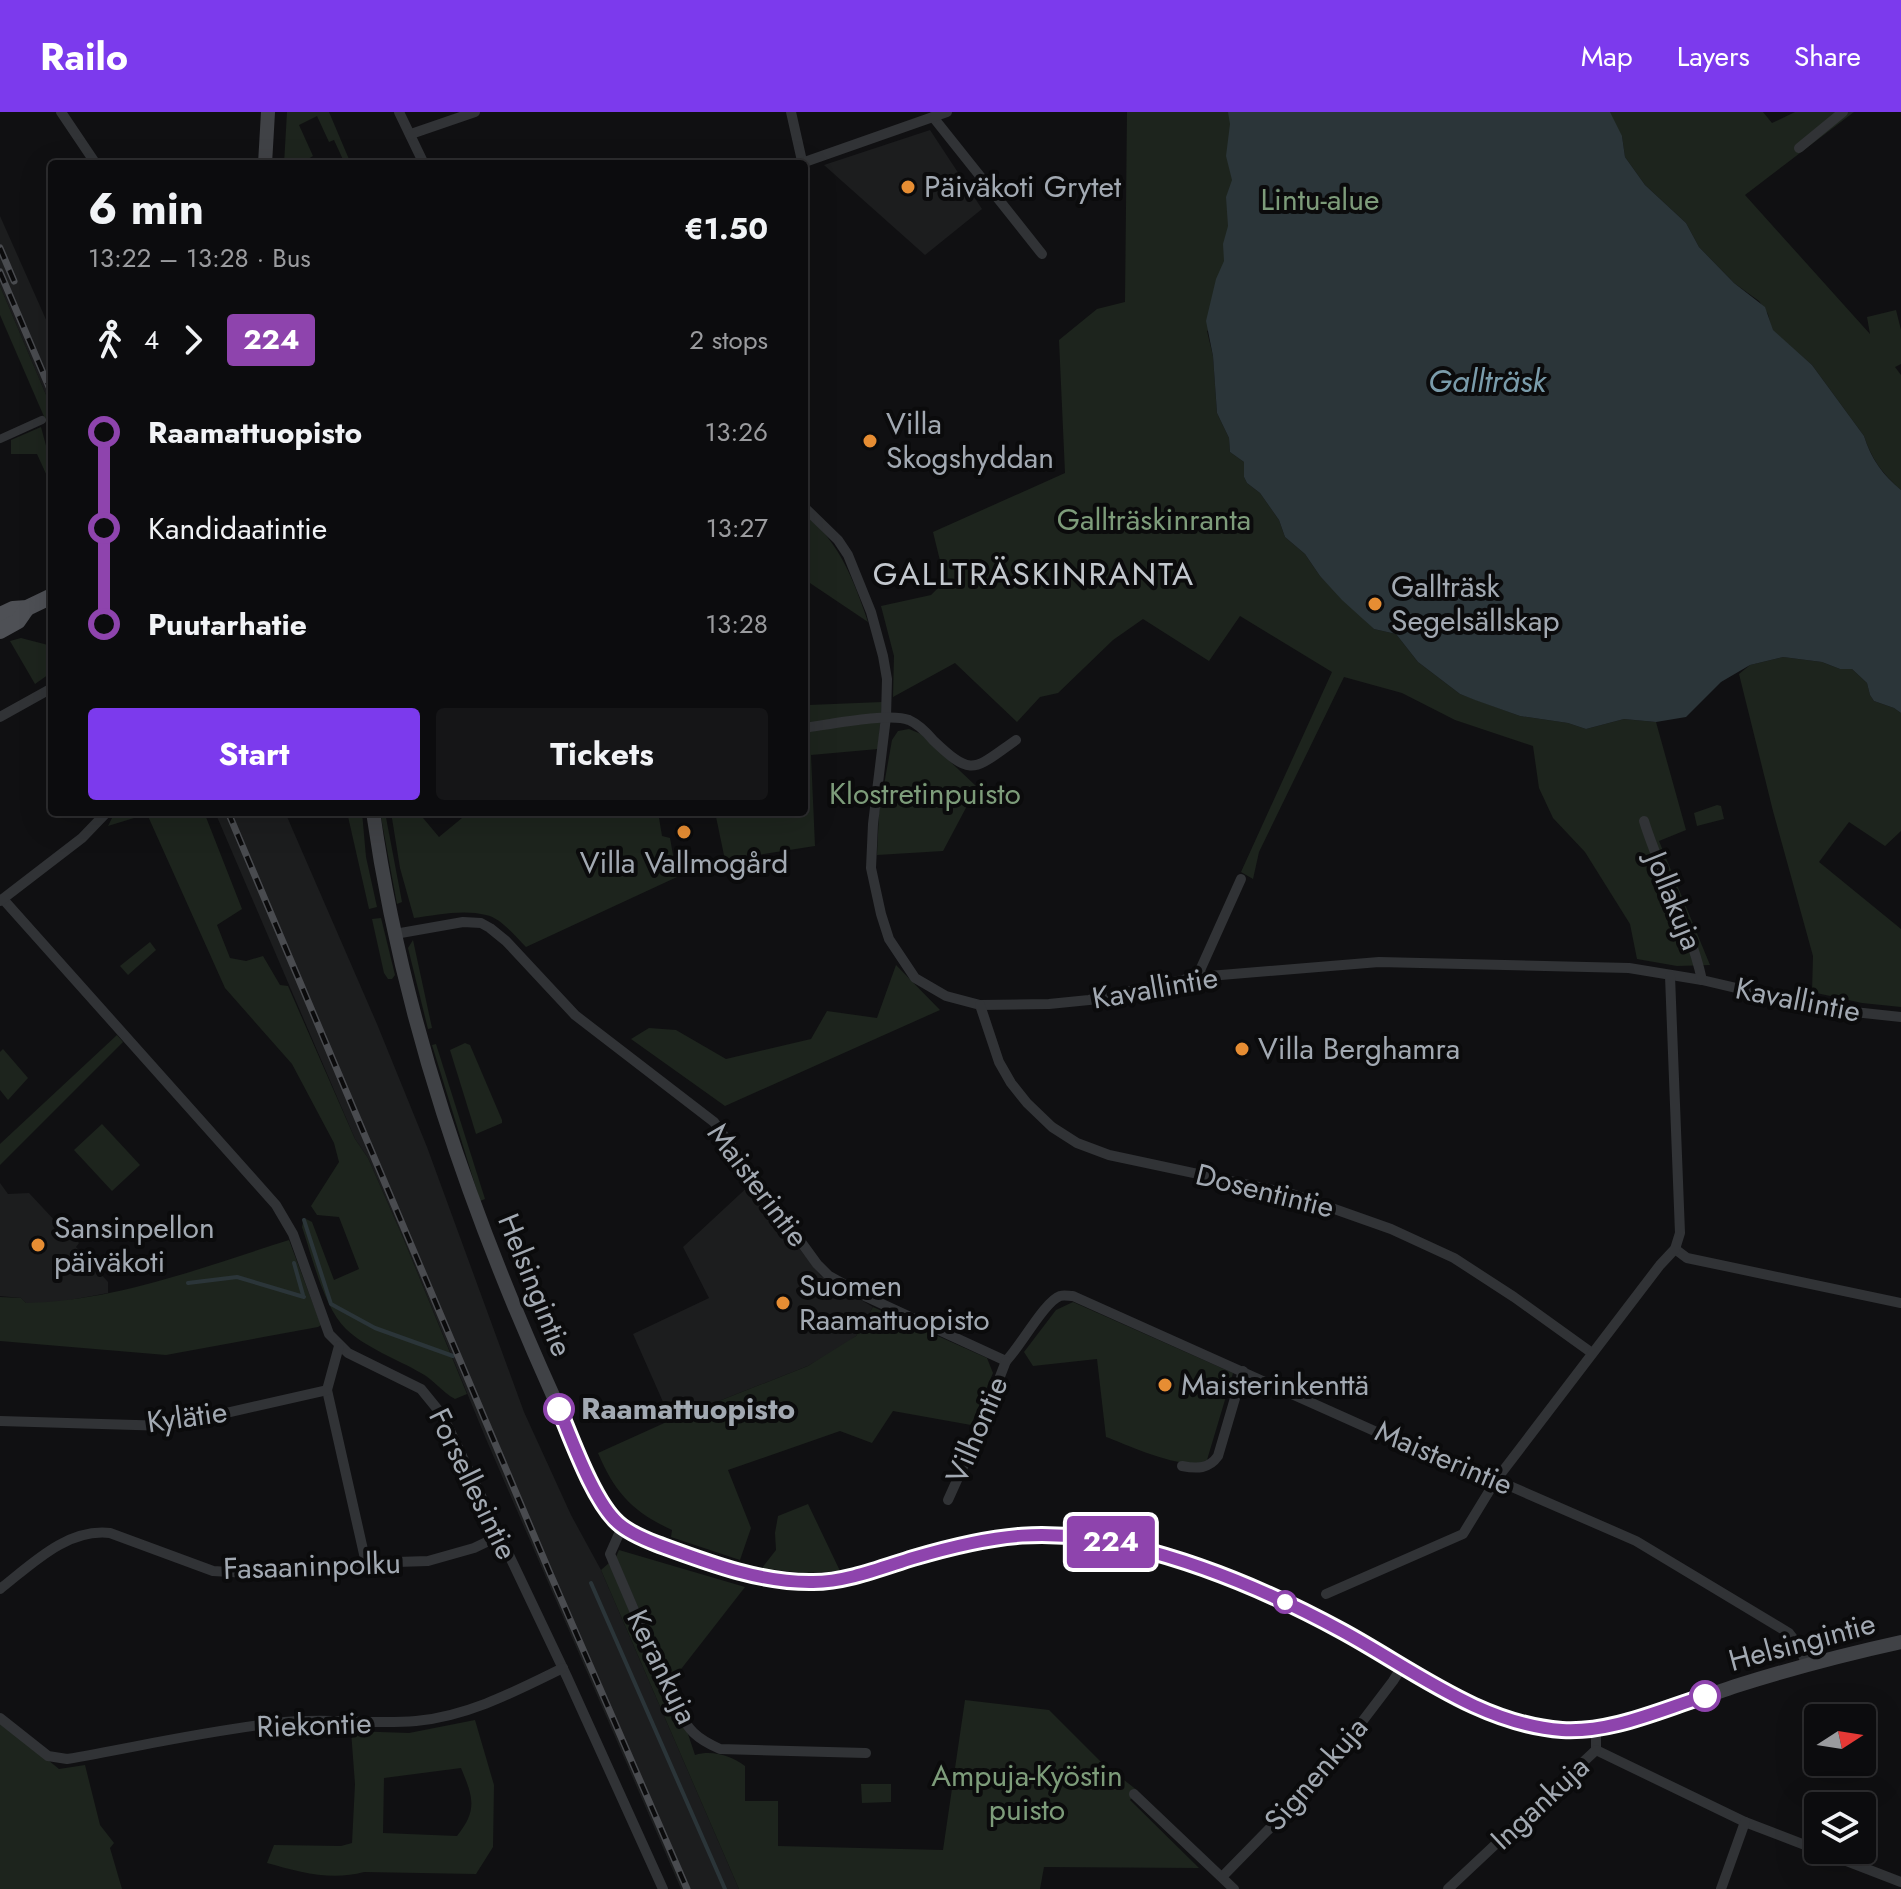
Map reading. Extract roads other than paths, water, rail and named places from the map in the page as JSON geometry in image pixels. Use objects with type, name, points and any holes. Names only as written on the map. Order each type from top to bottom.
[{"type":"main road","points":[[265,160],[268,112]]},
{"type":"main road","points":[[0,615],[13,609],[27,608],[48,598]]},
{"type":"main road","points":[[0,631],[18,621],[27,608]]},
{"type":"main road","name":"Helsingintie","points":[[374,816],[395,934],[444,1118],[500,1275],[580,1457],[605,1507],[622,1527],[658,1544],[740,1572],[816,1583],[864,1573],[983,1539],[1046,1533],[1137,1548],[1263,1591],[1403,1665],[1474,1707],[1507,1720],[1565,1730],[1596,1728],[1634,1719],[1806,1663],[1901,1642]]},
{"type":"street","points":[[61,112],[93,160]]},
{"type":"street","points":[[399,112],[422,160]]},
{"type":"street","points":[[411,134],[475,112]]},
{"type":"street","points":[[791,112],[800,160]]},
{"type":"street","points":[[808,161],[947,112]]},
{"type":"street","points":[[1799,148],[1843,112]]},
{"type":"street","points":[[933,117],[1042,254]]},
{"type":"street","points":[[0,439],[42,420]]},
{"type":"street","name":"Kavallintie","points":[[808,511],[838,540],[848,555],[859,579],[883,656],[887,679],[886,717],[872,859],[881,914],[889,939],[915,978],[946,996],[980,1005],[1049,1004],[1089,1000],[1197,977],[1379,962],[1629,968],[1702,980],[1826,1009],[1901,1017]]},
{"type":"street","points":[[0,717],[48,690]]},
{"type":"street","points":[[808,727],[886,717],[909,720],[957,763],[969,767],[984,762],[1016,740]]},
{"type":"street","points":[[103,816],[82,838],[2,900],[276,1205],[293,1234],[329,1334],[339,1346],[327,1390],[366,1563]]},
{"type":"street","name":"Jollakuja","points":[[1644,821],[1656,860],[1694,945],[1702,980]]},
{"type":"street","points":[[1197,977],[1241,879]]},
{"type":"street","name":"Maisterintie","points":[[395,934],[463,922],[481,923],[490,928],[575,1015],[714,1122],[817,1264],[829,1276],[867,1297],[1006,1361],[1048,1304],[1062,1295],[1073,1296],[1466,1472],[1496,1480],[1636,1541],[1789,1633],[1806,1663]]},
{"type":"street","points":[[1326,1594],[1463,1534],[1496,1480],[1675,1249],[1680,1233],[1670,976]]},
{"type":"street","name":"Dosentintie","points":[[980,1005],[999,1062],[1013,1085],[1052,1127],[1077,1143],[1109,1155],[1292,1194],[1391,1229],[1454,1258],[1592,1353]]},
{"type":"street","points":[[1675,1249],[1687,1258],[1901,1303]]},
{"type":"street","name":"Forsellesintie","points":[[339,1346],[421,1389],[443,1416],[563,1668],[663,1889]]},
{"type":"street","name":"Vilhontie","points":[[948,1500],[1006,1361]]},
{"type":"street","points":[[1182,1466],[1201,1468],[1211,1465],[1218,1456],[1243,1371]]},
{"type":"street","name":"Kylätie","points":[[0,1421],[169,1426],[327,1390]]},
{"type":"street","name":"Kerankuja","points":[[622,1527],[610,1554],[676,1708],[689,1731],[703,1742],[720,1749],[866,1753]]},
{"type":"street","name":"Fasaaninpolku","points":[[0,1589],[60,1544],[85,1533],[110,1533],[213,1571],[263,1574],[366,1563],[428,1561],[474,1548],[499,1536]]},
{"type":"street","name":"Signenkuja","points":[[1222,1877],[1320,1777],[1403,1665]]},
{"type":"street","name":"Riekontie","points":[[0,1718],[48,1756],[58,1760],[279,1722],[417,1721],[448,1716],[483,1706],[563,1668]]},
{"type":"street","points":[[1596,1728],[1596,1750],[1745,1822],[1901,1882]]},
{"type":"street","name":"Ingankuja","points":[[1448,1889],[1596,1750]]},
{"type":"street","points":[[1134,1794],[1234,1889]]},
{"type":"street","points":[[1721,1889],[1745,1822]]},
{"type":"water","name":"Gallträsk","points":[[1228,112],[1610,112],[1622,136],[1625,157],[1645,185],[1686,223],[1699,247],[1734,283],[1765,307],[1773,330],[1812,365],[1864,436],[1878,466],[1901,490],[1901,713],[1874,701],[1867,683],[1852,669],[1783,657],[1750,665],[1721,682],[1686,717],[1656,722],[1624,719],[1586,729],[1568,723],[1520,716],[1460,694],[1418,662],[1396,634],[1374,629],[1342,600],[1305,554],[1285,537],[1279,520],[1260,493],[1247,483],[1244,462],[1230,452],[1229,438],[1217,413],[1213,356],[1206,321],[1216,279],[1224,261],[1223,244],[1228,226],[1226,197],[1232,180],[1226,156],[1230,124]]},
{"type":"waterway","points":[[304,1220],[331,1304],[375,1328],[453,1356]]},
{"type":"waterway","points":[[294,1263],[303,1295]]},
{"type":"waterway","points":[[188,1283],[237,1277],[304,1297]]},
{"type":"waterway","points":[[591,1583],[725,1889]]},
{"type":"railway","points":[[0,248],[14,281]]},
{"type":"railway","points":[[0,272],[48,385]]},
{"type":"railway","points":[[230,816],[687,1889]]},
{"type":"place","name":"Päiväkoti Grytet","points":[[908,187]]},
{"type":"place","name":"Villa Skogshyddan","points":[[870,441]]},
{"type":"place","name":"Gallträsk Segelsällskap","points":[[1375,604]]},
{"type":"place","name":"Villa Vallmogård","points":[[684,832]]},
{"type":"place","name":"Villa Berghamra","points":[[1242,1049]]},
{"type":"place","name":"Sansinpellon päiväkoti","points":[[38,1245]]},
{"type":"place","name":"Suomen Raamattuopisto","points":[[783,1303]]},
{"type":"place","name":"Maisterinkenttä","points":[[1165,1385]]},
{"type":"place","name":"Raamattuopisto","points":[[559,1409]]},
{"type":"district","name":"GALLTRÄSKINRANTA","points":[[1034,574]]},
{"type":"park label","name":"Lintu-alue","points":[[1320,200]]},
{"type":"park label","name":"Gallträskinranta","points":[[1154,520]]},
{"type":"park label","name":"Klostretinpuisto","points":[[925,794]]},
{"type":"park label","name":"Ampuja-Kyöstin puisto","points":[[1027,1793]]}]
